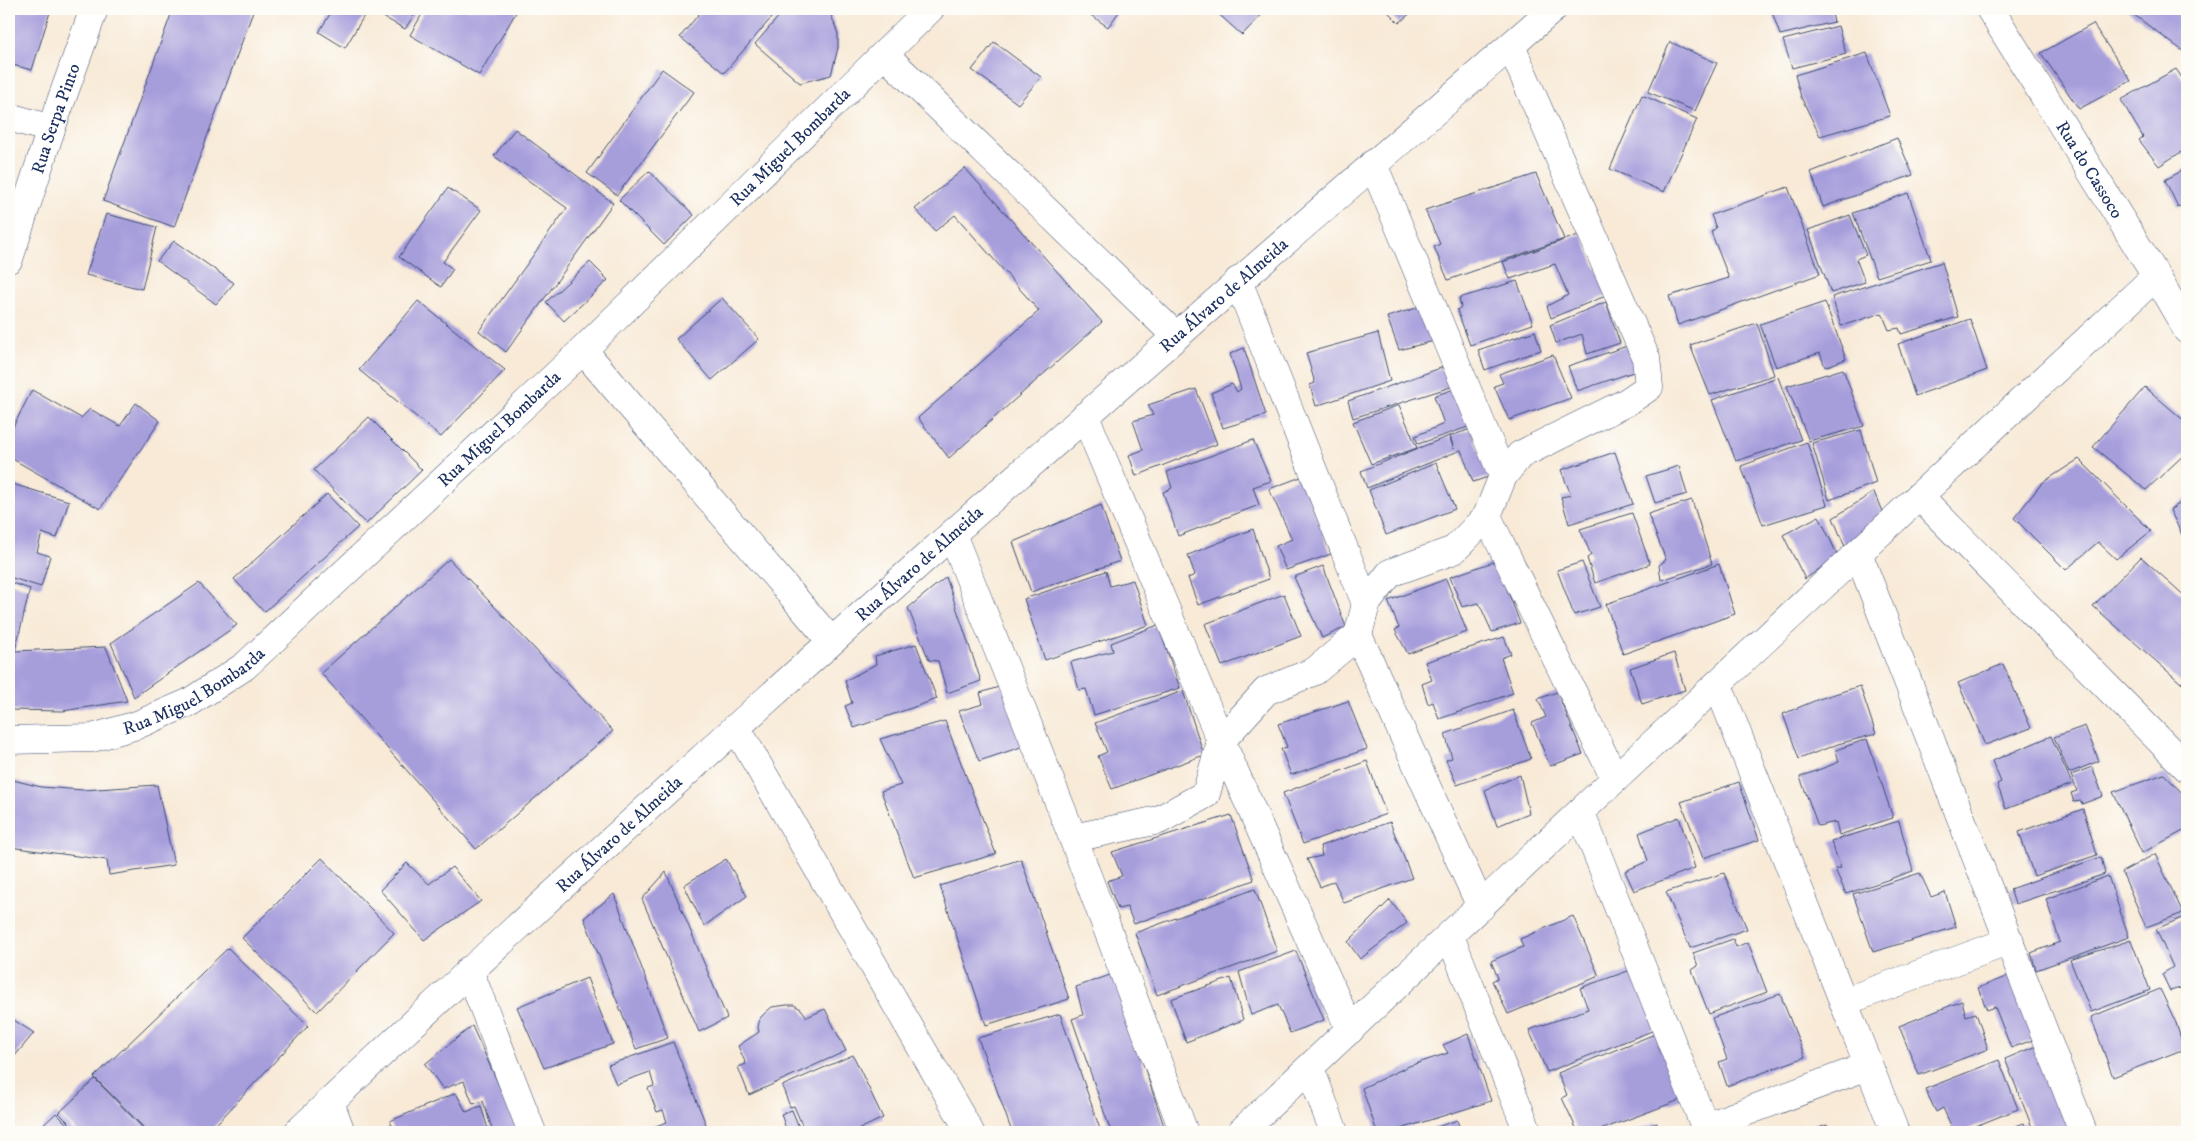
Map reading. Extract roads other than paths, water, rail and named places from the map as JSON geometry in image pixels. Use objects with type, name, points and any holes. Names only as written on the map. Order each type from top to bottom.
[{"type":"street","name":"Rua Serpa Pinto","points":[[9,259],[51,129],[94,9]]},
{"type":"street","name":"Rua Miguel Bombarda","points":[[9,740],[92,738],[137,725],[190,702],[245,666],[583,350],[930,9]]},
{"type":"street","name":"Rua Álvaro de Almeida","points":[[298,1132],[469,970],[830,641],[1238,281],[1554,9]]},
{"type":"street","name":"Rua do Cassoco","points":[[1990,9],[2156,276],[2187,330]]},
{"type":"street","points":[[1073,838],[1158,820],[1206,794],[1221,741],[1266,691],[1315,671],[1358,635],[1366,604],[1390,573],[1454,550],[1487,516],[1502,476],[1520,455],[1627,402],[1649,387],[1646,358],[1511,46]]},
{"type":"street","points":[[884,54],[1175,336]]},
{"type":"street","points":[[9,117],[51,129]]},
{"type":"street","points":[[1373,164],[1502,476]]},
{"type":"street","points":[[1241,1132],[1582,813],[1615,779],[2156,276]]},
{"type":"street","points":[[1238,281],[1366,604]]},
{"type":"street","points":[[583,350],[830,641]]},
{"type":"street","points":[[1085,416],[1221,741],[1350,1030]]},
{"type":"street","points":[[1919,496],[2187,768]]},
{"type":"street","points":[[1487,516],[1615,779]]},
{"type":"street","points":[[952,534],[1073,838],[1184,1132]]},
{"type":"street","points":[[1858,553],[2083,1132]]},
{"type":"street","points":[[1358,635],[1481,907]]},
{"type":"street","points":[[1718,685],[1895,1132]]},
{"type":"street","points":[[736,727],[970,1132]]},
{"type":"street","points":[[1582,813],[1706,1129],[1868,1066]]},
{"type":"street","points":[[1450,936],[1528,1132]]},
{"type":"street","points":[[1843,1002],[2010,941]]},
{"type":"street","points":[[469,970],[532,1132]]},
{"type":"street","points":[[1310,1068],[1334,1132]]},
{"type":"street","points":[[330,1102],[341,1132]]}]
